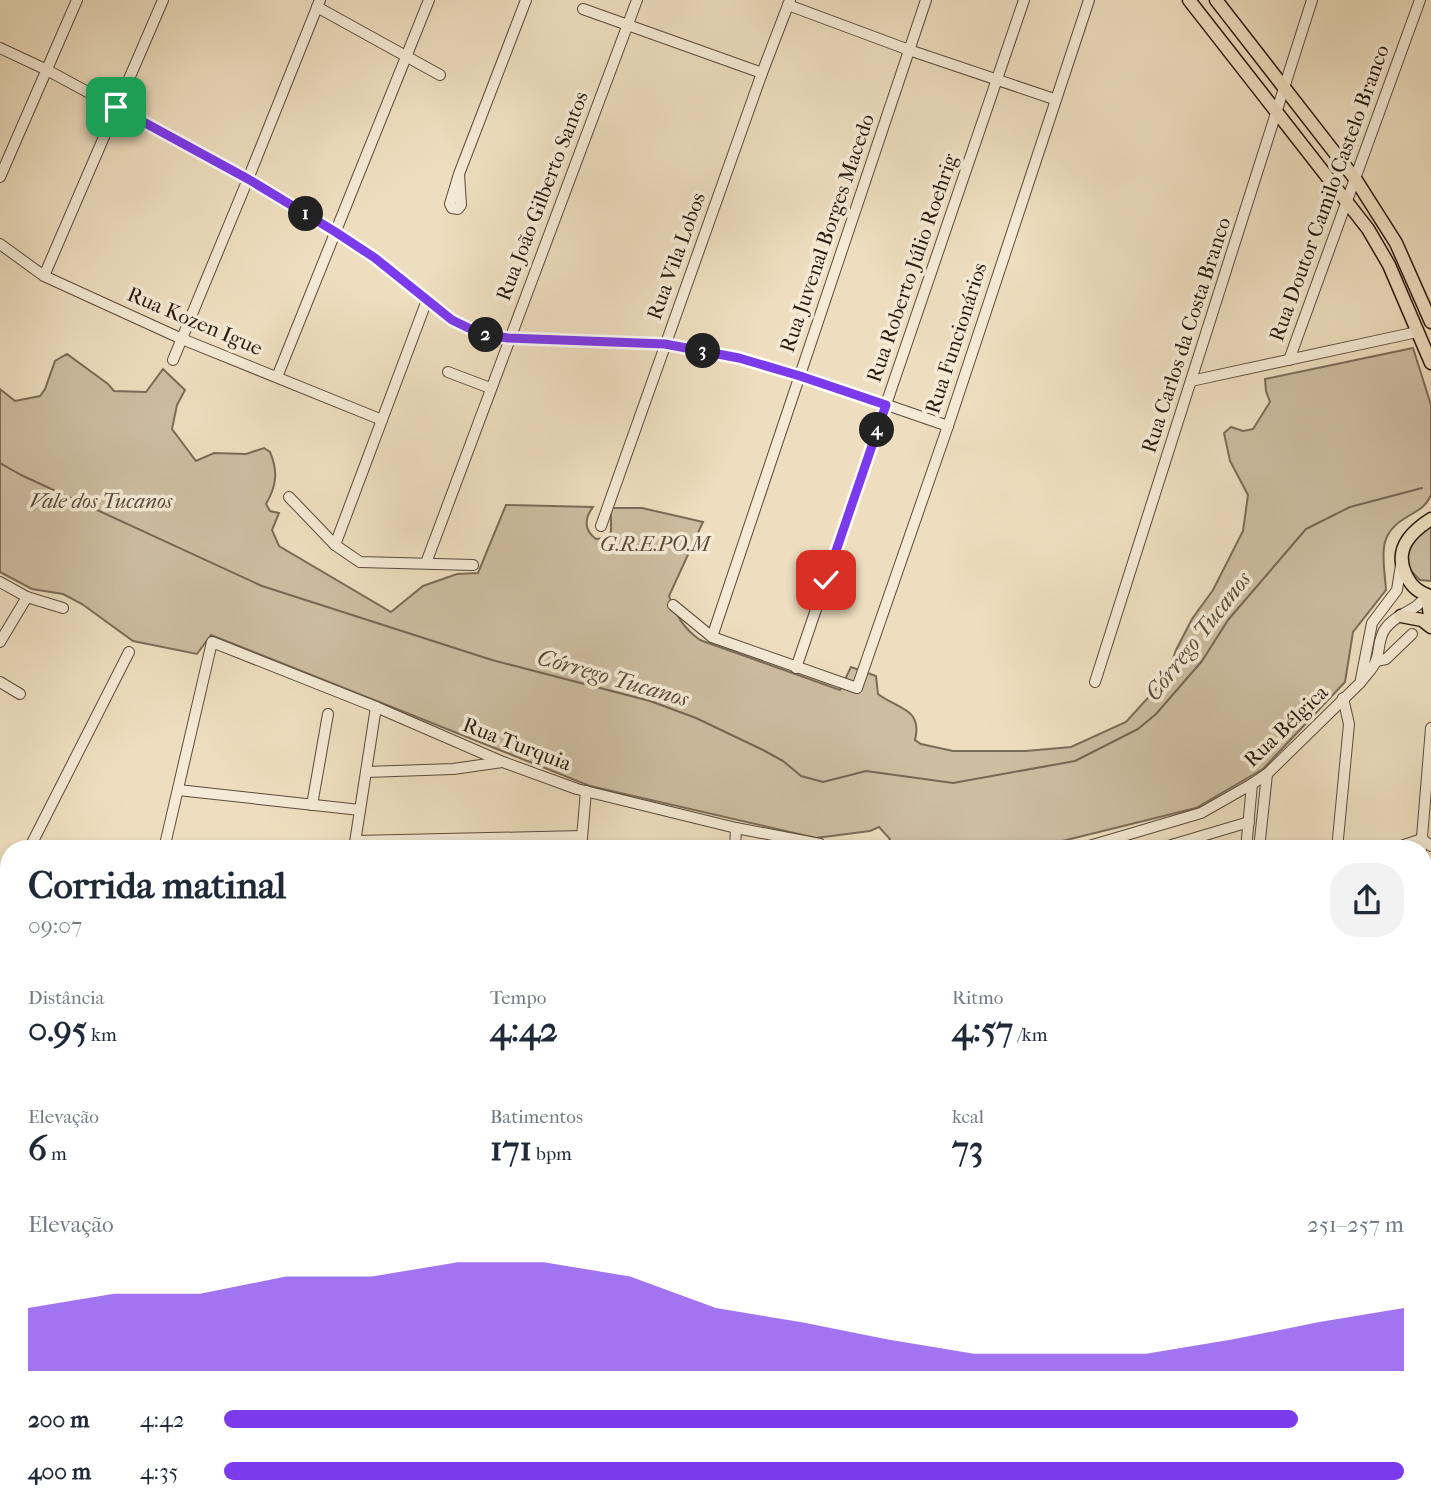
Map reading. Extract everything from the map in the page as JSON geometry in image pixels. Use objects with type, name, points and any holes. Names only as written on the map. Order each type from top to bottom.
[{"type":"main road","points":[[1189,0],[1348,200],[1368,229],[1389,265],[1431,363]]},
{"type":"main road","points":[[1216,0],[1356,180],[1396,243],[1431,322]]},
{"type":"main road","name":"Rua Bélgica","points":[[1401,565],[1402,548],[1411,533],[1431,519]]},
{"type":"main road","points":[[1401,565],[1410,584],[1429,595],[1431,625]]},
{"type":"main road","points":[[1401,616],[1422,620],[1431,625]]},
{"type":"street","points":[[0,177],[78,0]]},
{"type":"street","points":[[44,276],[163,0]]},
{"type":"street","points":[[277,377],[429,0]]},
{"type":"street","points":[[457,192],[458,174],[526,0]]},
{"type":"street","name":"Rua João Gilberto Santos","points":[[426,563],[508,338],[637,0]]},
{"type":"street","name":"Rua Juvenal Borges Macedo","points":[[712,637],[926,0]]},
{"type":"street","name":"Rua Roberto Júlio Roehrig","points":[[796,668],[1024,0]]},
{"type":"street","name":"Rua Funcionários","points":[[796,668],[858,688],[1089,0]]},
{"type":"street","name":"Rua Carlos da Costa Branco","points":[[1095,682],[1312,0]]},
{"type":"street","name":"Rua Doutor Camilo Castelo Branco","points":[[1289,360],[1420,0]]},
{"type":"street","points":[[789,2],[909,50],[1054,99]]},
{"type":"street","name":"Rua Vila Lobos","points":[[601,526],[789,2]]},
{"type":"street","points":[[173,360],[318,4],[440,75]]},
{"type":"street","points":[[583,9],[762,73]]},
{"type":"street","points":[[0,48],[47,70],[248,179],[375,258],[452,320],[481,334],[508,338],[665,344],[739,358],[948,426]]},
{"type":"street","name":"Rua Kozen Igue","points":[[0,244],[44,276],[182,339],[382,420]]},
{"type":"street","points":[[335,545],[426,300]]},
{"type":"street","points":[[1191,381],[1418,332]]},
{"type":"street","points":[[449,372],[490,388]]},
{"type":"street","points":[[289,498],[335,545],[360,562],[473,565]]},
{"type":"street","name":"Rua Bélgica","points":[[1360,683],[1372,623],[1397,590],[1401,565]]},
{"type":"street","points":[[0,582],[27,597],[62,608]]},
{"type":"street","name":"Rua Bélgica","points":[[1110,840],[1201,813],[1267,774],[1360,683],[1376,661],[1381,635],[1386,627],[1416,608],[1429,595]]},
{"type":"street","points":[[0,642],[27,597]]},
{"type":"street","points":[[673,605],[712,637],[796,668]]},
{"type":"street","points":[[1376,661],[1386,659],[1412,634]]},
{"type":"street","name":"Rua Turquia","points":[[177,790],[212,642],[376,707],[503,762],[586,791],[792,840]]},
{"type":"street","points":[[34,840],[130,652]]},
{"type":"street","points":[[0,682],[19,694]]},
{"type":"street","points":[[1339,840],[1349,724],[1343,698]]},
{"type":"street","points":[[356,840],[376,707]]},
{"type":"street","points":[[312,805],[328,714]]},
{"type":"street","points":[[1425,840],[1431,728]]},
{"type":"street","points":[[366,772],[453,769],[503,762]]},
{"type":"street","points":[[1260,840],[1267,774]]},
{"type":"street","points":[[1247,840],[1252,784]]},
{"type":"street","points":[[166,840],[177,790],[360,810]]},
{"type":"street","points":[[582,840],[586,791]]},
{"type":"street","points":[[1188,840],[1249,822]]},
{"type":"street","points":[[735,840],[736,828]]},
{"type":"street","points":[[481,840],[582,836]]},
{"type":"green space","name":"Vale dos Tucanos","points":[[1413,348],[1431,405],[1431,495],[1427,503],[1397,524],[1386,540],[1383,558],[1386,590],[1353,632],[1345,682],[1263,769],[1196,808],[1066,840],[889,840],[879,827],[870,831],[816,838],[590,786],[211,635],[197,654],[133,641],[82,604],[63,594],[32,589],[0,572],[0,389],[15,401],[40,396],[55,361],[67,354],[114,391],[146,392],[163,369],[185,390],[177,405],[172,429],[196,461],[214,453],[246,454],[264,448],[270,452],[275,478],[266,504],[270,511],[279,513],[272,530],[279,546],[391,612],[423,586],[457,574],[478,573],[506,505],[593,507],[587,524],[589,532],[596,539],[605,538],[611,532],[611,508],[642,508],[703,522],[669,596],[681,621],[700,640],[840,690],[851,667],[876,676],[878,694],[912,715],[916,729],[915,740],[921,744],[953,751],[1026,751],[1071,747],[1126,722],[1166,678],[1176,650],[1192,619],[1213,590],[1243,531],[1248,495],[1230,461],[1224,433],[1231,427],[1243,431],[1253,429],[1270,402],[1265,379]]},
{"type":"green space","points":[[1431,525],[1431,581],[1420,580],[1406,566],[1406,545]]},
{"type":"waterway","name":"Córrego Tucanos","points":[[0,463],[262,586],[492,660],[650,701],[696,718],[783,761],[801,776],[823,782],[866,771],[953,783],[1075,761],[1138,729],[1156,714],[1202,661],[1228,620],[1306,529],[1350,507],[1422,488]]},
{"type":"route","points":[[116,107],[248,179],[334,231],[375,258],[452,320],[481,334],[508,338],[665,344],[739,358],[886,405],[826,580]]},
{"type":"park label","name":"G.R.E.PO.M","points":[[655,544]]}]
